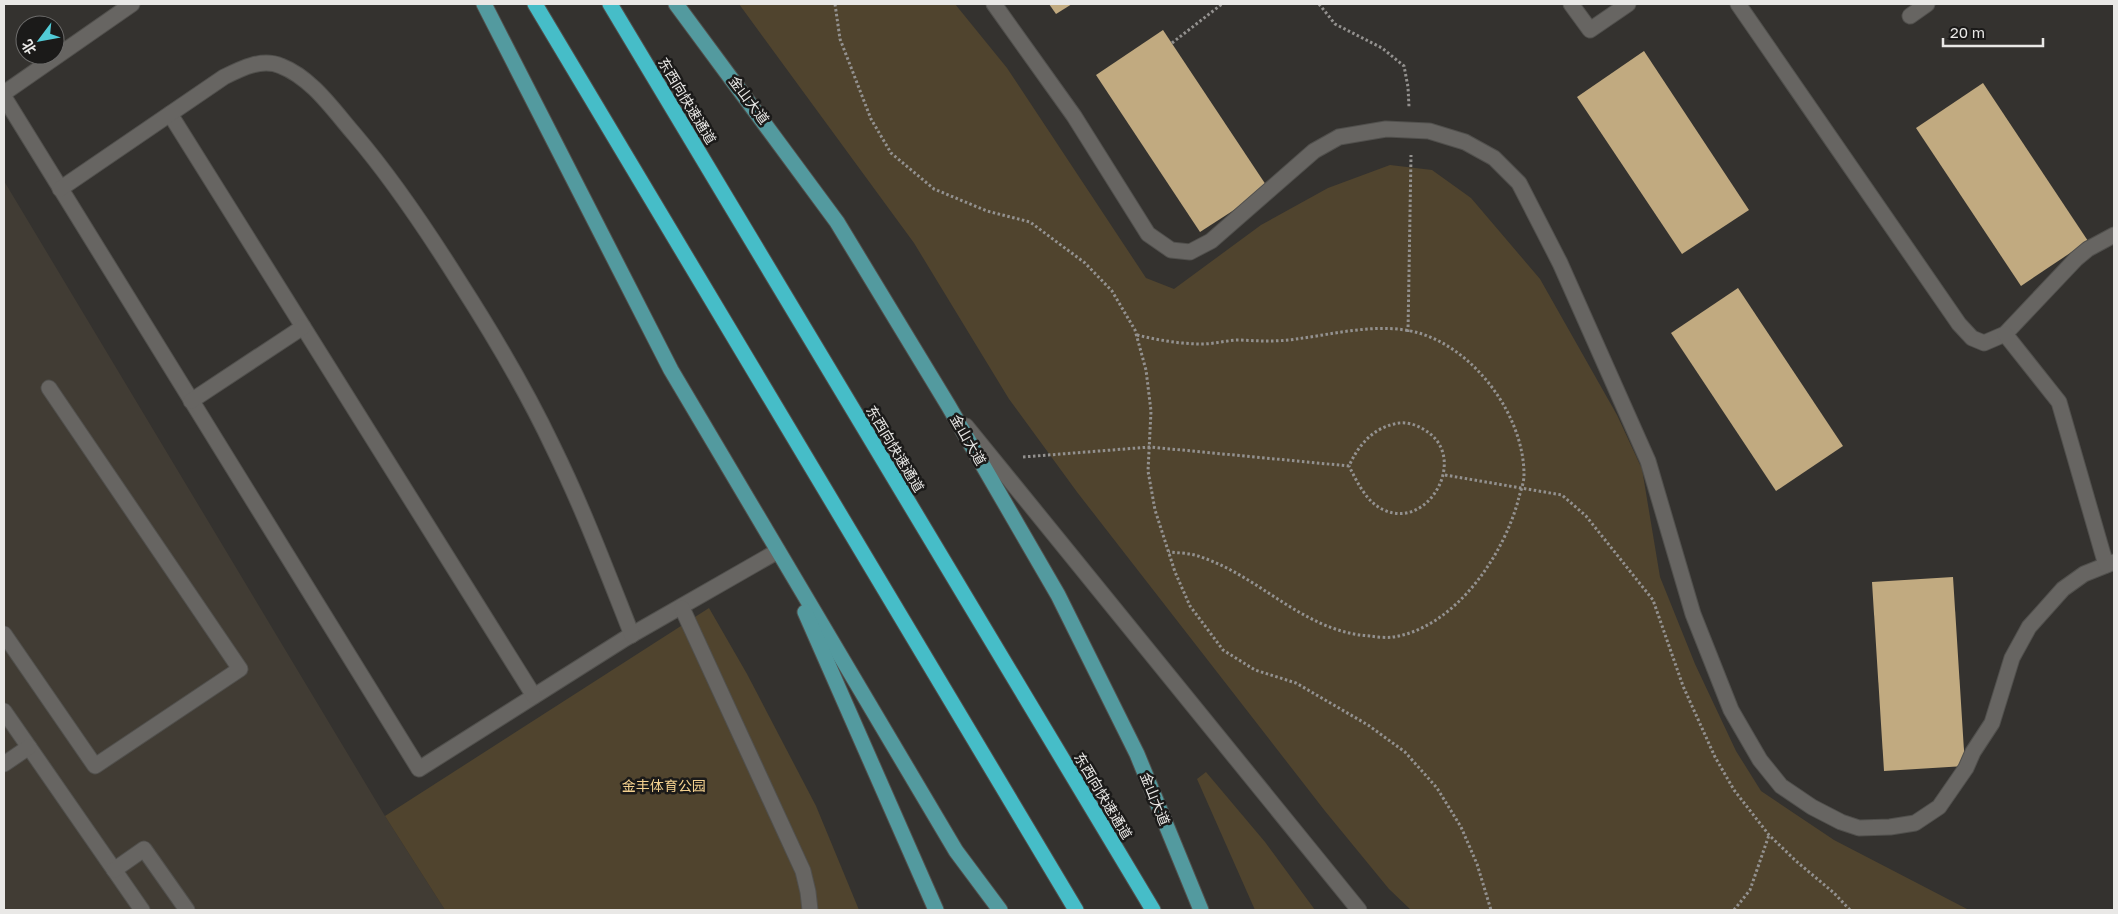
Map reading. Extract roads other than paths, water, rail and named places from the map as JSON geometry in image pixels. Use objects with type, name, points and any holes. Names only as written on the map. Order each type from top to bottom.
[{"type":"highway","points":[[535,4],[1076,910]]},
{"type":"highway","name":"东西向快速通道","points":[[610,4],[1152,910]]},
{"type":"main road","points":[[484,4],[671,370],[956,851],[1000,910]]},
{"type":"main road","name":"金山大道","points":[[676,4],[836,222],[948,405],[1058,595],[1137,754],[1201,910]]},
{"type":"main road","points":[[778,551],[936,910]]},
{"type":"street","points":[[4,93],[132,4]]},
{"type":"street","points":[[994,4],[1074,116],[1148,234],[1171,250],[1190,252],[1211,241],[1314,152],[1339,137],[1386,129],[1428,131],[1465,142],[1494,158],[1519,183],[1544,231],[1648,461],[1693,614],[1731,710],[1760,760],[1782,786],[1812,807],[1841,822],[1859,828],[1890,827],[1915,823],[1939,807],[1966,768],[1973,752],[1992,723],[2012,658],[2029,627],[2063,589],[2084,574],[2110,563],[2059,402],[2005,334]]},
{"type":"street","points":[[1571,4],[1590,30],[1628,4]]},
{"type":"street","points":[[1738,4],[1959,324],[1972,338],[1984,343],[2005,334],[2076,259],[2088,249],[2114,235]]},
{"type":"street","points":[[1910,16],[1928,4]]},
{"type":"street","points":[[60,189],[224,77],[241,68],[262,63],[281,66],[295,74],[332,108],[408,202],[484,321],[524,389],[575,494],[632,635]]},
{"type":"street","points":[[4,97],[418,770],[632,635],[682,608],[778,551]]},
{"type":"street","points":[[170,114],[534,696]]},
{"type":"street","points":[[191,401],[303,327]]},
{"type":"street","points":[[4,634],[95,766],[240,669],[49,388]]},
{"type":"street","points":[[948,405],[1359,910]]},
{"type":"street","points":[[682,608],[803,871],[810,910]]},
{"type":"street","points":[[4,710],[142,910]]},
{"type":"street","points":[[4,764],[29,747]]},
{"type":"street","points":[[114,870],[144,849],[187,910]]},
{"type":"park label","name":"金丰体育公园","points":[[664,786]]}]
